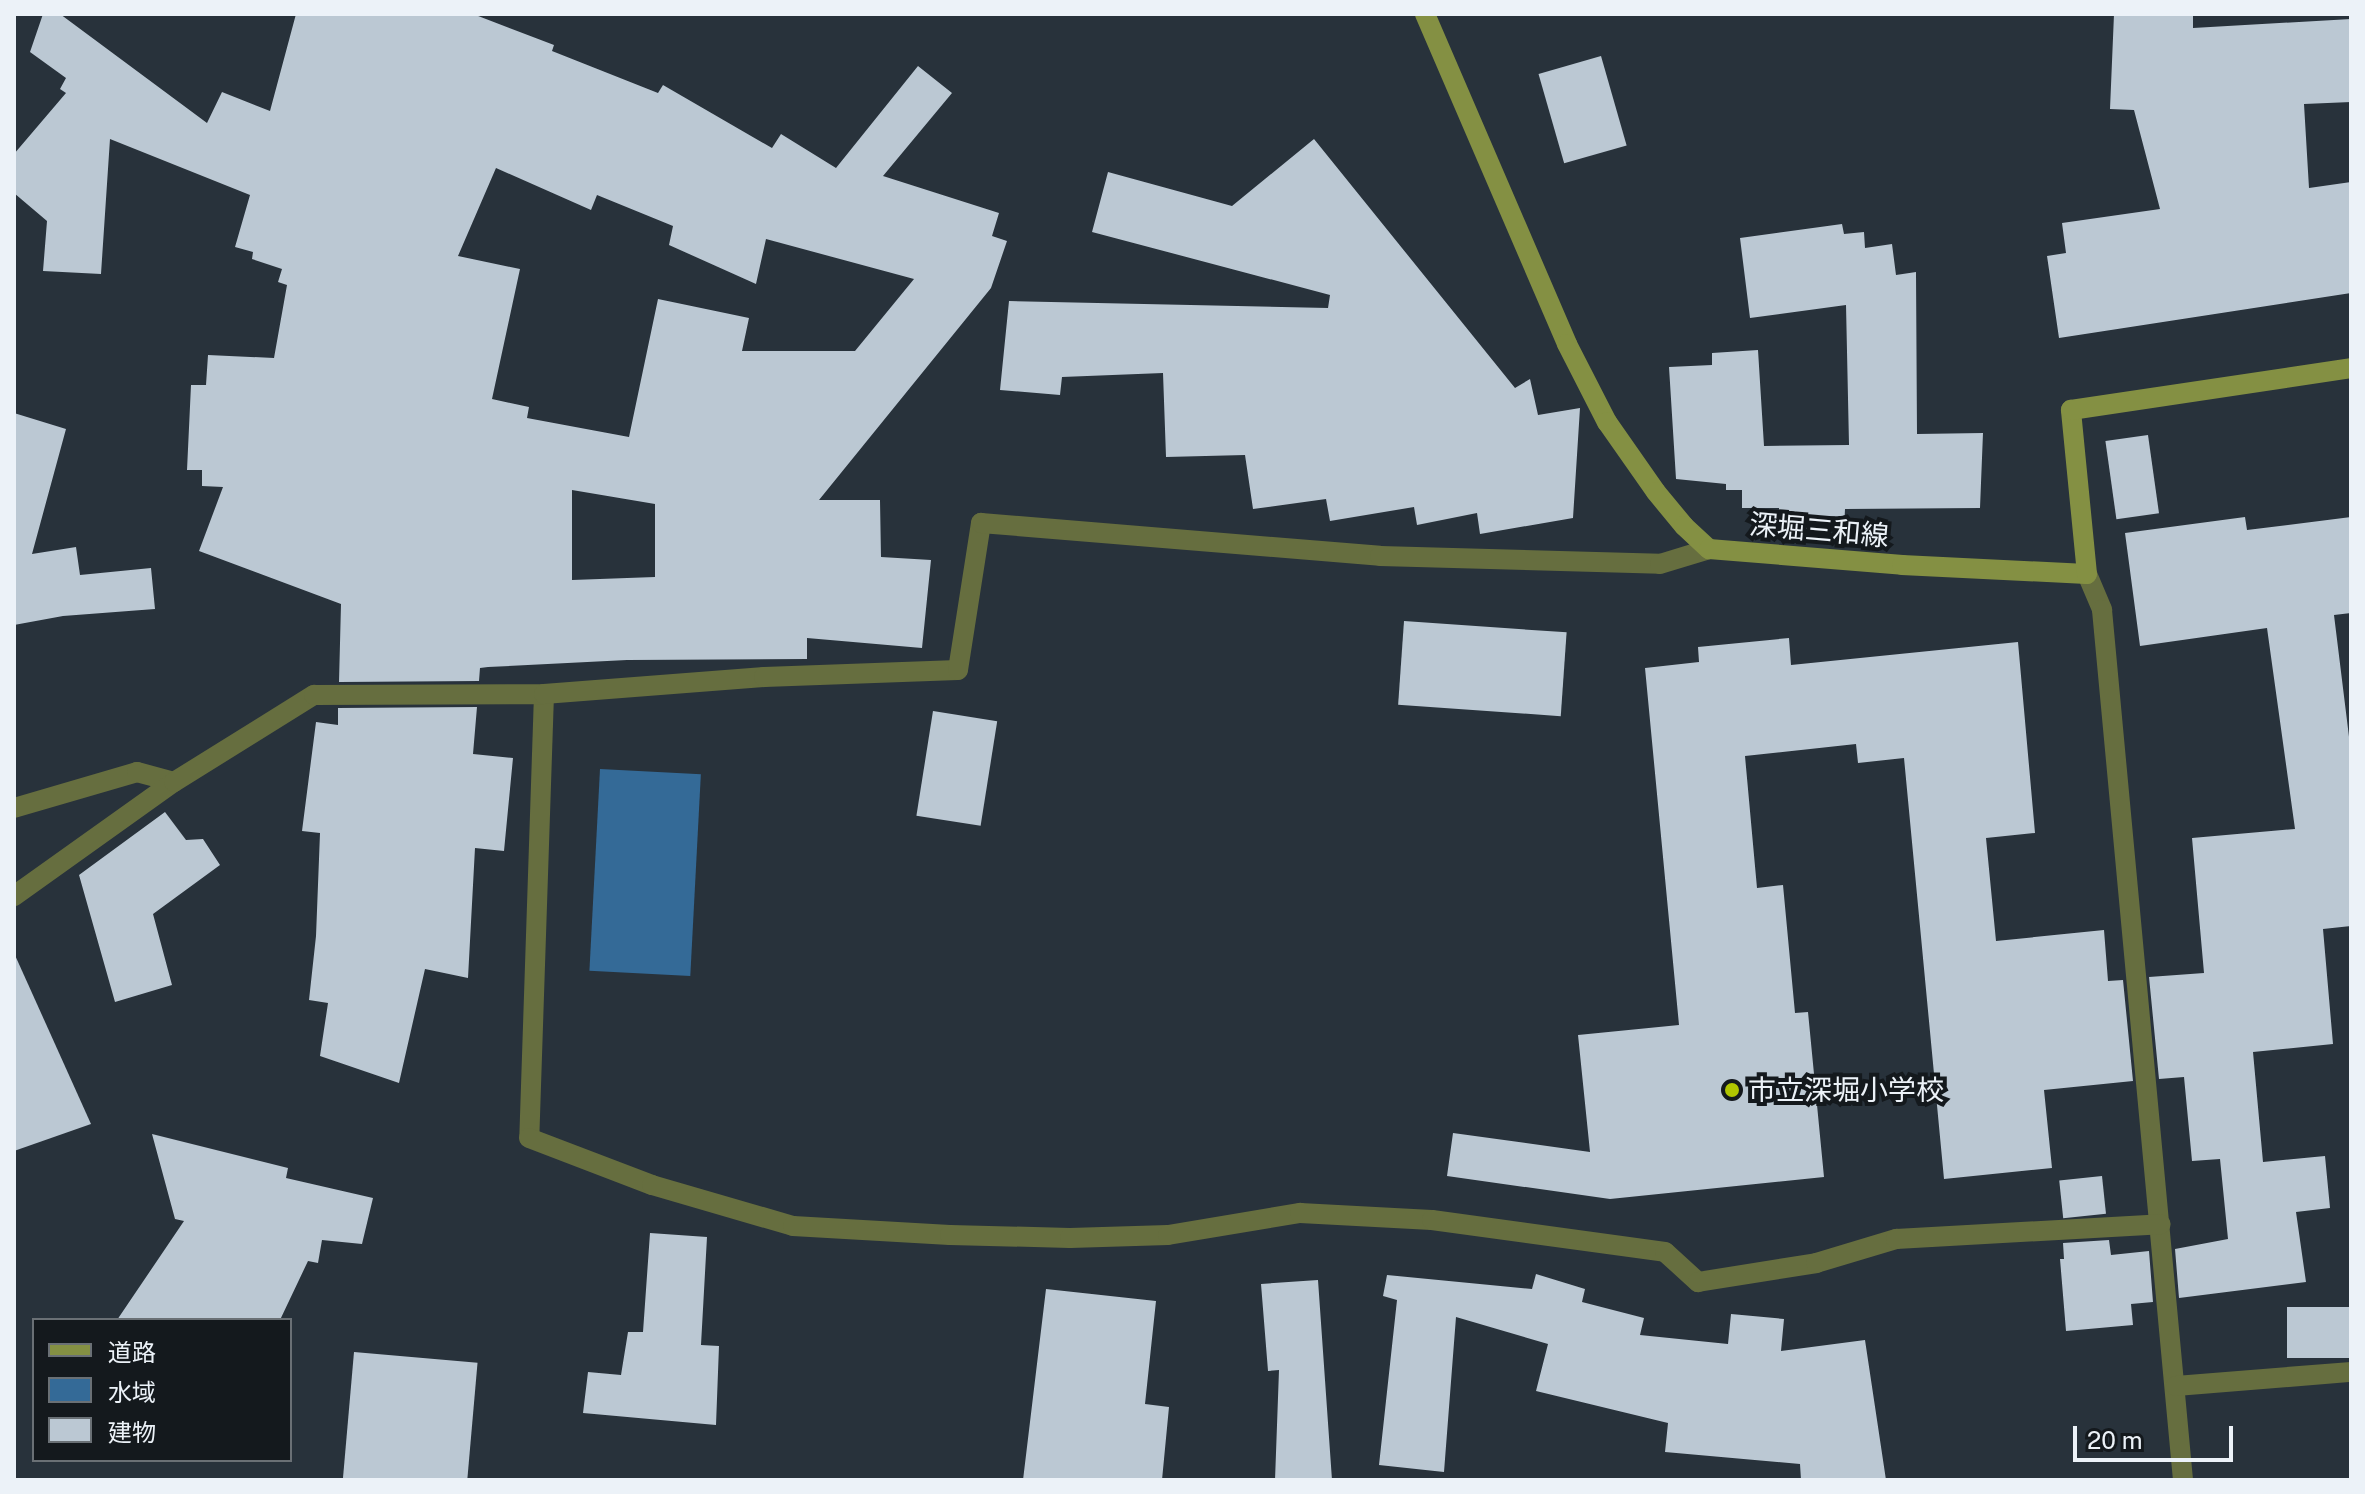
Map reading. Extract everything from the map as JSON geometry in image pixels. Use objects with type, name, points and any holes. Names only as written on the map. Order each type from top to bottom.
[{"type":"main road","name":"深堀三和線","points":[[1425,14],[1567,344],[1600,409],[1656,492],[1684,526],[1709,549],[1916,566],[2087,574]]},
{"type":"main road","points":[[2087,574],[2071,410],[2351,368]]},
{"type":"street","points":[[14,896],[174,782],[314,695],[544,694],[764,677],[958,670],[981,523],[1380,556],[1660,564],[1709,549]]},
{"type":"street","points":[[2087,574],[2102,610],[2183,1480]]},
{"type":"street","points":[[544,694],[529,1138],[652,1185],[793,1226],[950,1235],[1070,1238],[1168,1235],[1300,1213],[1432,1220],[1665,1252],[1698,1282],[1816,1263],[1896,1239],[2161,1224]]},
{"type":"street","points":[[14,808],[137,772],[174,782]]},
{"type":"street","points":[[2176,1386],[2351,1372]]},
{"type":"water","points":[[600,769],[701,774],[690,976],[589,971]]},
{"type":"building","points":[[43,14],[60,14],[207,123],[222,92],[270,111],[296,14],[473,14],[554,45],[552,51],[658,93],[663,85],[772,148],[781,134],[836,168],[918,66],[952,93],[883,176],[999,213],[992,236],[1007,241],[991,288],[819,500],[880,500],[881,557],[931,560],[922,648],[807,638],[807,659],[627,660],[480,668],[479,681],[339,682],[341,604],[199,551],[223,487],[202,486],[202,470],[187,470],[191,385],[206,385],[208,355],[274,358],[287,285],[278,282],[282,269],[252,259],[253,252],[235,247],[250,195],[110,139],[101,274],[43,271],[47,221],[14,193],[14,154],[66,93],[60,89],[66,78],[30,52]],"holes":[[[496,168],[591,210],[597,195],[673,226],[669,245],[756,284],[766,239],[914,279],[855,351],[742,351],[749,318],[658,299],[629,437],[527,418],[529,407],[492,399],[520,269],[458,256]],[[572,490],[655,504],[655,577],[572,580]]]},
{"type":"building","points":[[2114,14],[2193,14],[2193,28],[2351,19],[2351,102],[2304,104],[2309,188],[2351,182],[2351,293],[2059,338],[2047,256],[2066,253],[2062,223],[2160,209],[2134,110],[2110,109]]},
{"type":"building","points":[[1601,56],[1627,145],[1564,163],[1539,74]]},
{"type":"building","points":[[1314,139],[1515,388],[1530,379],[1538,415],[1580,408],[1573,518],[1480,534],[1477,513],[1417,525],[1414,507],[1330,521],[1326,499],[1253,509],[1245,455],[1166,457],[1163,373],[1062,377],[1060,395],[1000,390],[1009,301],[1328,308],[1330,295],[1092,232],[1108,172],[1232,206]]},
{"type":"building","points":[[1842,224],[1844,234],[1864,232],[1865,248],[1892,244],[1896,275],[1916,272],[1917,434],[1983,433],[1980,508],[1845,509],[1844,531],[1779,530],[1779,508],[1742,508],[1742,490],[1726,490],[1726,484],[1676,479],[1669,367],[1712,365],[1712,353],[1758,350],[1764,446],[1849,445],[1846,305],[1750,318],[1740,238]]},
{"type":"building","points":[[14,413],[66,429],[32,554],[76,547],[80,575],[151,568],[155,609],[63,616],[14,625]]},
{"type":"building","points":[[2148,435],[2159,513],[2116,519],[2105,441]]},
{"type":"building","points":[[2245,517],[2247,530],[2351,517],[2351,613],[2334,615],[2351,753],[2351,926],[2323,929],[2333,1044],[2253,1052],[2263,1162],[2325,1156],[2330,1208],[2296,1212],[2306,1282],[2179,1298],[2175,1249],[2228,1239],[2220,1159],[2192,1161],[2184,1077],[2159,1079],[2149,977],[2204,973],[2192,838],[2295,829],[2267,628],[2140,646],[2125,533]]},
{"type":"building","points":[[1404,621],[1567,632],[1561,716],[1398,705]]},
{"type":"building","points":[[1789,638],[1791,665],[2018,642],[2035,833],[1986,838],[1996,941],[2104,930],[2108,981],[2123,980],[2133,1081],[2044,1090],[2052,1168],[1944,1179],[1904,758],[1858,763],[1856,744],[1745,756],[1757,888],[1783,885],[1795,1013],[1808,1012],[1824,1177],[1610,1199],[1447,1176],[1453,1133],[1590,1152],[1578,1035],[1679,1025],[1645,668],[1699,662],[1698,647]]},
{"type":"building","points":[[477,707],[473,754],[513,758],[504,851],[475,848],[468,978],[425,969],[399,1083],[320,1056],[328,1003],[309,1000],[316,936],[320,833],[302,831],[316,722],[338,725],[338,708]]},
{"type":"building","points":[[933,711],[997,721],[981,826],[916,816]]},
{"type":"building","points":[[165,812],[186,840],[203,839],[220,865],[153,914],[172,985],[115,1002],[79,875]]},
{"type":"building","points":[[14,953],[91,1124],[14,1151]]},
{"type":"building","points":[[152,1134],[288,1168],[286,1178],[373,1198],[362,1244],[322,1240],[318,1263],[308,1261],[281,1318],[118,1318],[184,1221],[175,1219]]},
{"type":"building","points":[[2102,1176],[2106,1214],[2063,1218],[2059,1180]]},
{"type":"building","points":[[650,1233],[707,1237],[701,1345],[719,1346],[716,1425],[583,1413],[588,1372],[621,1375],[628,1332],[643,1332]]},
{"type":"building","points":[[2109,1240],[2111,1255],[2149,1251],[2153,1302],[2131,1304],[2133,1325],[2066,1331],[2060,1259],[2064,1259],[2063,1243]]},
{"type":"building","points":[[1536,1274],[1585,1289],[1582,1302],[1644,1318],[1640,1335],[1728,1344],[1731,1314],[1784,1319],[1781,1351],[1865,1340],[1886,1480],[1801,1480],[1800,1464],[1665,1452],[1668,1423],[1536,1391],[1548,1344],[1456,1317],[1444,1472],[1379,1465],[1397,1300],[1383,1296],[1387,1275],[1532,1289]]},
{"type":"building","points":[[1318,1280],[1332,1480],[1275,1480],[1279,1370],[1268,1371],[1261,1284]]},
{"type":"building","points":[[1046,1289],[1156,1301],[1145,1404],[1169,1407],[1162,1480],[1023,1480]]},
{"type":"building","points":[[2287,1307],[2351,1307],[2351,1358],[2287,1358]]},
{"type":"building","points":[[354,1352],[478,1363],[467,1480],[343,1480]]},
{"type":"place","name":"市立深堀小学校","points":[[1732,1090]]}]
